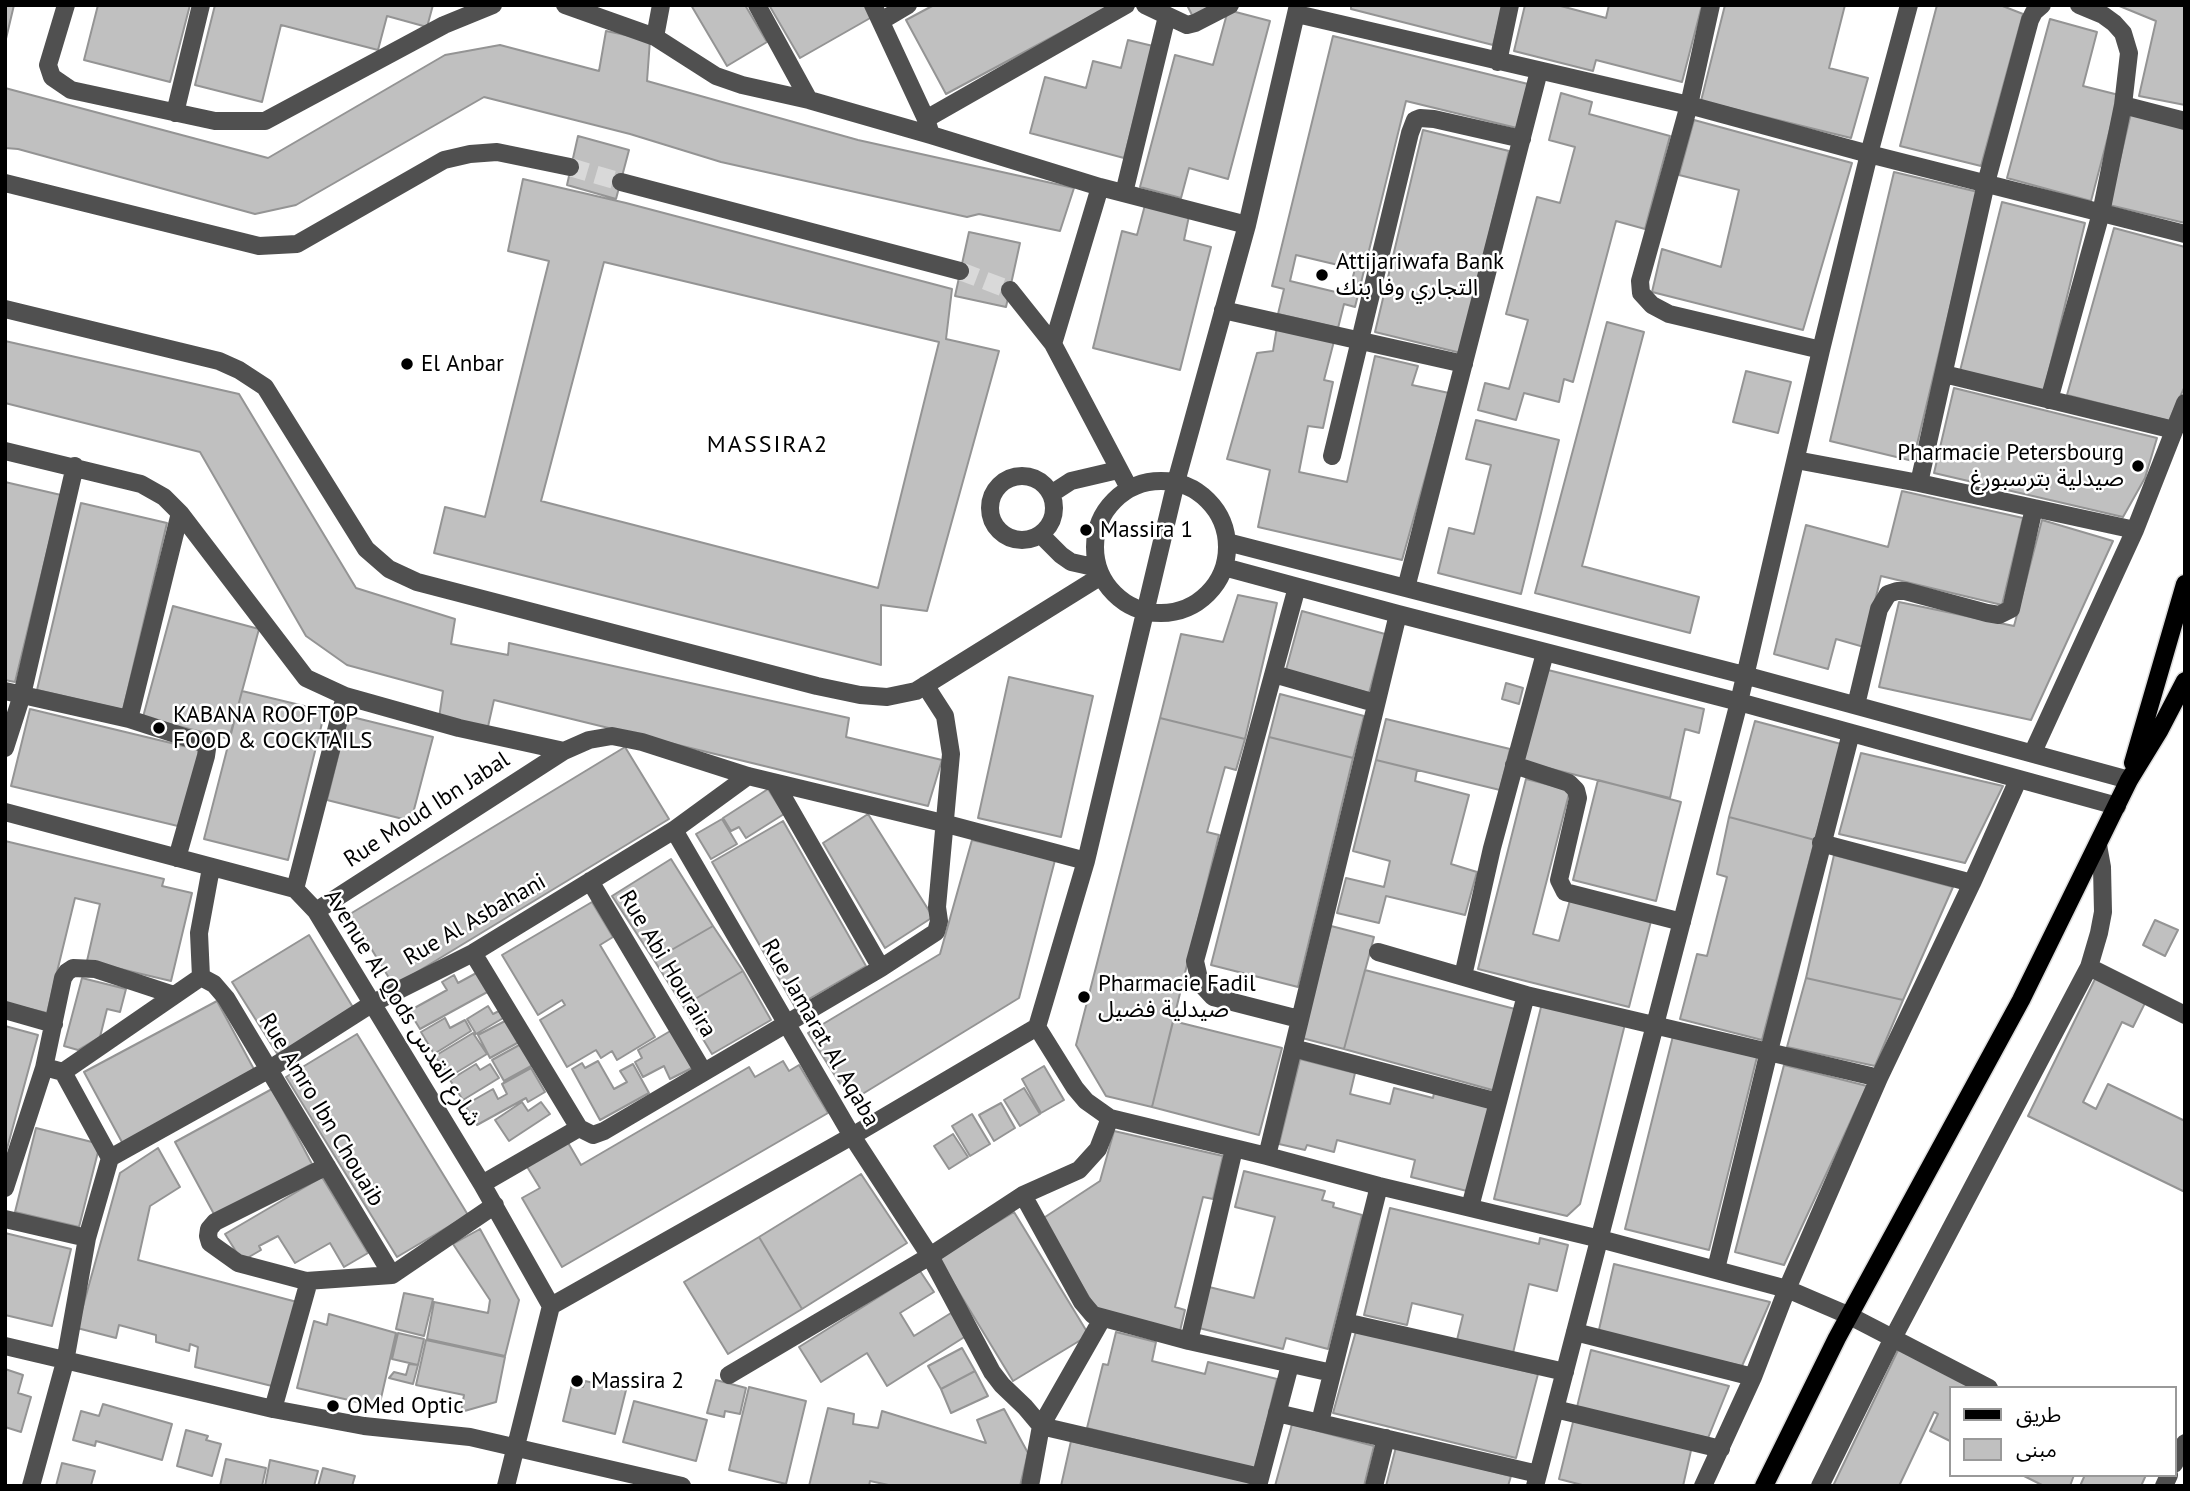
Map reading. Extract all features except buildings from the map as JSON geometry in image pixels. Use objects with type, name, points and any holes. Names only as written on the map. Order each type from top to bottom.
[{"type":"main road","points":[[2129,780],[2185,584]]},
{"type":"main road","points":[[1765,1486],[1837,1338],[2021,1000],[2129,780],[2185,681]]},
{"type":"street","points":[[66,5],[48,65],[52,78],[71,90],[215,121],[265,121],[444,25],[493,5]]},
{"type":"street","points":[[175,113],[201,5]]},
{"type":"street","points":[[565,5],[655,37],[716,76],[742,85],[929,127],[1100,187],[1247,225]]},
{"type":"street","points":[[655,37],[660,5]]},
{"type":"street","points":[[757,5],[809,100]]},
{"type":"street","points":[[908,5],[877,13],[929,127]]},
{"type":"street","points":[[929,127],[1126,5]]},
{"type":"street","points":[[1145,5],[1184,24],[1191,24],[1230,5]]},
{"type":"street","points":[[1498,62],[1510,5]]},
{"type":"street","points":[[1711,5],[1689,105],[1640,281],[1641,293],[1652,305],[1669,314],[1821,349]]},
{"type":"street","points":[[1277,1413],[1386,1438],[1537,1480],[1739,702],[1821,349],[1909,5]]},
{"type":"street","points":[[1919,483],[1986,183],[2030,20],[2042,5]]},
{"type":"street","points":[[2049,400],[2101,213],[2123,105],[2129,53],[2126,41],[2114,23],[2088,7]]},
{"type":"street","points":[[506,1486],[551,1306],[852,1136],[1037,1027],[1086,861],[1176,482],[1247,225],[1297,10],[1539,72],[1689,105],[1869,154],[2185,234]]},
{"type":"street","points":[[1124,192],[1167,16]]},
{"type":"street","points":[[1406,588],[1539,72]]},
{"type":"street","points":[[2123,105],[2185,121]]},
{"type":"street","points":[[1332,456],[1415,120],[1433,119],[1522,139]]},
{"type":"street","points":[[5,183],[258,246],[297,244],[444,160],[497,152],[570,167]]},
{"type":"street","points":[[621,182],[960,271]]},
{"type":"street","points":[[1053,344],[1100,187]]},
{"type":"street","points":[[1010,289],[1053,344],[1129,488]]},
{"type":"street","points":[[5,309],[219,361],[265,387],[366,549],[389,569],[417,582],[860,695],[887,697],[916,691],[1099,572]]},
{"type":"street","points":[[1223,310],[1464,364]]},
{"type":"street","points":[[1944,374],[2174,430]]},
{"type":"street","points":[[2033,752],[2135,530],[2185,403]]},
{"type":"street","points":[[5,451],[141,484],[164,497],[180,513],[306,678],[345,696],[459,728],[564,751]]},
{"type":"street","points":[[1796,460],[1919,483],[2135,530]]},
{"type":"street","points":[[5,748],[13,693],[75,466]]},
{"type":"street","points":[[1051,494],[1071,481],[1118,470]]},
{"type":"street","points":[[1015,476],[1036,479],[1045,485],[1051,494],[1054,507],[1051,521],[1043,533],[1024,540],[1013,539],[995,527],[989,507],[997,487],[1005,480],[1015,476]]},
{"type":"street","points":[[1156,480],[1176,482],[1205,497],[1216,510],[1224,526],[1227,542],[1224,567],[1217,582],[1206,595],[1192,605],[1176,611],[1146,612],[1128,605],[1113,593],[1099,572],[1094,557],[1094,537],[1101,517],[1113,500],[1129,488],[1156,480]]},
{"type":"street","points":[[1856,705],[1880,609],[1888,594],[1905,592],[1987,614],[1999,615],[2011,609],[2034,508]]},
{"type":"street","points":[[128,719],[180,513]]},
{"type":"street","points":[[1043,533],[1044,538],[1060,555],[1099,572]]},
{"type":"street","points":[[1227,542],[1744,675],[2129,780]]},
{"type":"street","points":[[1224,567],[1739,702],[2117,806]]},
{"type":"street","points":[[1297,587],[1195,961],[1200,983],[1213,997],[1298,1019]]},
{"type":"street","points":[[1267,1156],[1398,614]]},
{"type":"street","points":[[1463,976],[1492,848],[1545,653]]},
{"type":"street","points":[[1274,674],[1375,703]]},
{"type":"street","points":[[473,953],[579,1128],[588,1134],[597,1135],[881,968],[936,932],[939,921],[937,907],[943,823],[951,754],[945,716],[925,685]]},
{"type":"street","points":[[13,693],[128,719],[197,740],[206,749],[177,858]]},
{"type":"street","points":[[295,889],[345,696]]},
{"type":"street","points":[[1716,1269],[1821,843],[1851,733]]},
{"type":"street","name":"Rue Moud Ibn Jabal","points":[[316,911],[564,751],[589,740],[612,736],[642,742],[748,776],[1086,861]]},
{"type":"street","points":[[1514,765],[1570,783],[1578,795],[1559,880],[1565,892],[1682,922]]},
{"type":"street","name":"Rue Al Asbahani","points":[[110,1158],[268,1070],[373,1003],[473,953],[674,830],[748,776]]},
{"type":"street","points":[[1703,1486],[1753,1377],[1787,1289],[1879,1078],[2018,780]]},
{"type":"street","points":[[775,783],[881,968]]},
{"type":"street","name":"Avenue Al Qods شارع القدس","points":[[5,812],[295,889],[316,911],[373,1003],[495,1205],[551,1306]]},
{"type":"street","name":"Rue Jamarat Al Aqaba","points":[[674,830],[852,1136],[930,1256],[992,1372],[1041,1426]]},
{"type":"street","points":[[1821,843],[1972,883]]},
{"type":"street","points":[[1820,1486],[1893,1338],[2089,968],[2103,912],[2102,867],[2098,845]]},
{"type":"street","points":[[44,1068],[63,1072],[201,977],[199,933],[211,868]]},
{"type":"street","name":"Rue Abi Houraira","points":[[590,881],[703,1071]]},
{"type":"street","points":[[1378,952],[1526,995],[1879,1078]]},
{"type":"street","points":[[5,1188],[44,1068],[63,978],[73,968],[95,969],[174,995]]},
{"type":"street","points":[[2089,968],[2185,1014]]},
{"type":"street","name":"Rue Amro Ibn Chouaib","points":[[201,977],[214,985],[226,998],[392,1275]]},
{"type":"street","points":[[1470,1207],[1526,995]]},
{"type":"street","points":[[5,1010],[54,1024]]},
{"type":"street","points":[[1037,1027],[1075,1088],[1086,1101],[1110,1118],[1600,1239],[1787,1289],[1850,1316],[1985,1386]]},
{"type":"street","points":[[1293,1048],[1498,1102]]},
{"type":"street","points":[[31,1486],[65,1362],[87,1238],[110,1158],[63,1072]]},
{"type":"street","points":[[729,1376],[930,1256],[1023,1195],[1079,1170],[1098,1149],[1110,1118]]},
{"type":"street","points":[[482,1184],[579,1128]]},
{"type":"street","points":[[1189,1341],[1234,1149]]},
{"type":"street","points":[[327,1166],[215,1222],[209,1229],[210,1243],[239,1263],[309,1281],[392,1275],[495,1205]]},
{"type":"street","points":[[1320,1422],[1378,1186]]},
{"type":"street","points":[[1023,1195],[1082,1302],[1093,1315],[1189,1341],[1332,1373]]},
{"type":"street","points":[[5,1219],[87,1238]]},
{"type":"street","points":[[273,1409],[309,1281]]},
{"type":"street","points":[[1030,1486],[1041,1426],[1102,1319]]},
{"type":"street","points":[[1345,1322],[1565,1372]]},
{"type":"street","points":[[1575,1332],[1753,1377]]},
{"type":"street","points":[[5,1346],[273,1409],[364,1426],[471,1437],[682,1486]]},
{"type":"street","points":[[1041,1426],[1259,1481],[1290,1365]]},
{"type":"street","points":[[1555,1409],[1721,1449]]},
{"type":"street","points":[[1374,1486],[1386,1438]]},
{"type":"street","points":[[2176,1460],[2185,1443]]},
{"type":"tunnel","points":[[570,167],[621,182]]},
{"type":"tunnel","points":[[960,271],[1010,290]]},
{"type":"place","name":"Attijariwafa Bank التجاري وفا بنك","points":[[1322,275]]},
{"type":"place","name":"El Anbar","points":[[407,364]]},
{"type":"place","name":"Pharmacie Petersbourg صيدلية بترسبورغ","points":[[2138,466]]},
{"type":"place","name":"Massira 1","points":[[1086,530]]},
{"type":"place","name":"KABANA ROOFTOP FOOD & COCKTAILS","points":[[159,728]]},
{"type":"place","name":"Pharmacie Fadil صيدلية فضيل","points":[[1084,997]]},
{"type":"place","name":"Massira 2","points":[[577,1381]]},
{"type":"place","name":"OMed Optic","points":[[333,1406]]},
{"type":"district","name":"MASSIRA2","points":[[768,445]]}]
